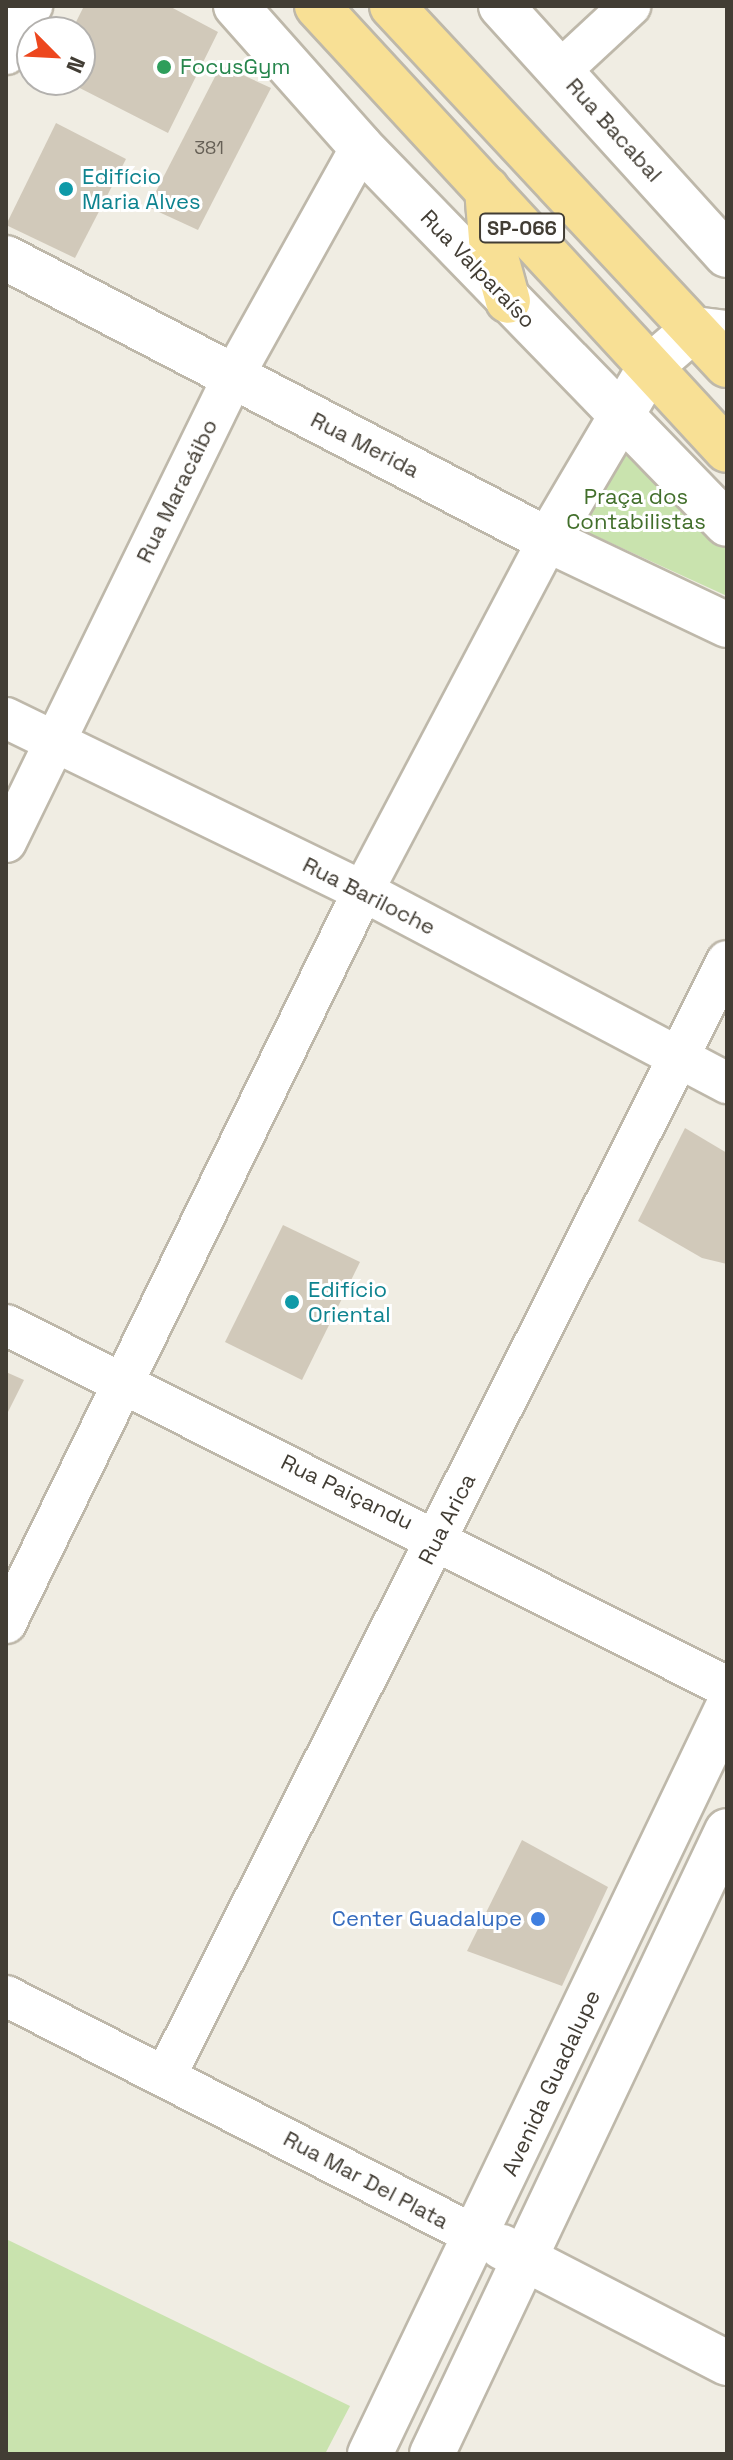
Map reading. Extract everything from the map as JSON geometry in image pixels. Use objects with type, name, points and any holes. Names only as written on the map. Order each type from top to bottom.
[{"type":"main road","name":"SP-066","points":[[317,6],[727,450]]},
{"type":"main road","name":"SP-066","points":[[392,6],[710,331],[727,365]]},
{"type":"main road","points":[[487,189],[491,239],[508,301]]},
{"type":"street","points":[[6,54],[32,6]]},
{"type":"street","name":"Rua Valparaíso","points":[[236,6],[361,147],[617,415],[727,524]]},
{"type":"street","name":"Rua Bacabal","points":[[501,6],[727,255]]},
{"type":"street","points":[[560,71],[630,6]]},
{"type":"street","name":"Rua Maracáibo","points":[[6,842],[52,742],[233,377],[361,147]]},
{"type":"street","name":"Rua Merida","points":[[6,258],[548,540],[727,625]]},
{"type":"street","points":[[6,1623],[363,891],[548,540],[617,415],[650,367],[710,331]]},
{"type":"street","name":"Rua Bariloche","points":[[6,718],[363,891],[727,1083]]},
{"type":"street","name":"Rua Arica","points":[[166,2075],[727,961]]},
{"type":"street","name":"Rua Paiçandu","points":[[6,1325],[438,1537],[727,1687]]},
{"type":"street","name":"Avenida Guadalupe","points":[[370,2454],[478,2237],[727,1709]]},
{"type":"street","points":[[432,2454],[727,1831]]},
{"type":"street","name":"Rua Mar Del Plata","points":[[6,1996],[166,2075],[478,2237],[527,2258],[727,2363]]},
{"type":"green space","name":"Praça dos Contabilistas","points":[[627,438],[727,543],[727,596],[578,528]]},
{"type":"green space","points":[[6,2239],[350,2406],[325,2454],[6,2454]]},
{"type":"building","name":"FocusGym","points":[[84,6],[169,6],[218,32],[168,133],[95,96],[96,16],[79,16]]},
{"type":"building","points":[[221,65],[271,88],[198,230],[148,207]]},
{"type":"building","name":"Edifício Maria Alves","points":[[56,123],[126,159],[75,258],[6,225]]},
{"type":"building","points":[[685,1128],[727,1153],[727,1264],[702,1258],[638,1221]]},
{"type":"building","name":"Edifício Oriental","points":[[283,1225],[360,1262],[302,1380],[225,1342]]},
{"type":"building","points":[[6,1372],[24,1380],[6,1416]]},
{"type":"building","name":"Center Guadalupe","points":[[522,1840],[608,1887],[562,1986],[467,1951]]},
{"type":"place","name":"FocusGym","points":[[164,67]]},
{"type":"place","name":"Edifício Maria Alves","points":[[66,189]]},
{"type":"place","name":"Edifício Oriental","points":[[292,1302]]},
{"type":"place","name":"Center Guadalupe","points":[[538,1919]]}]
